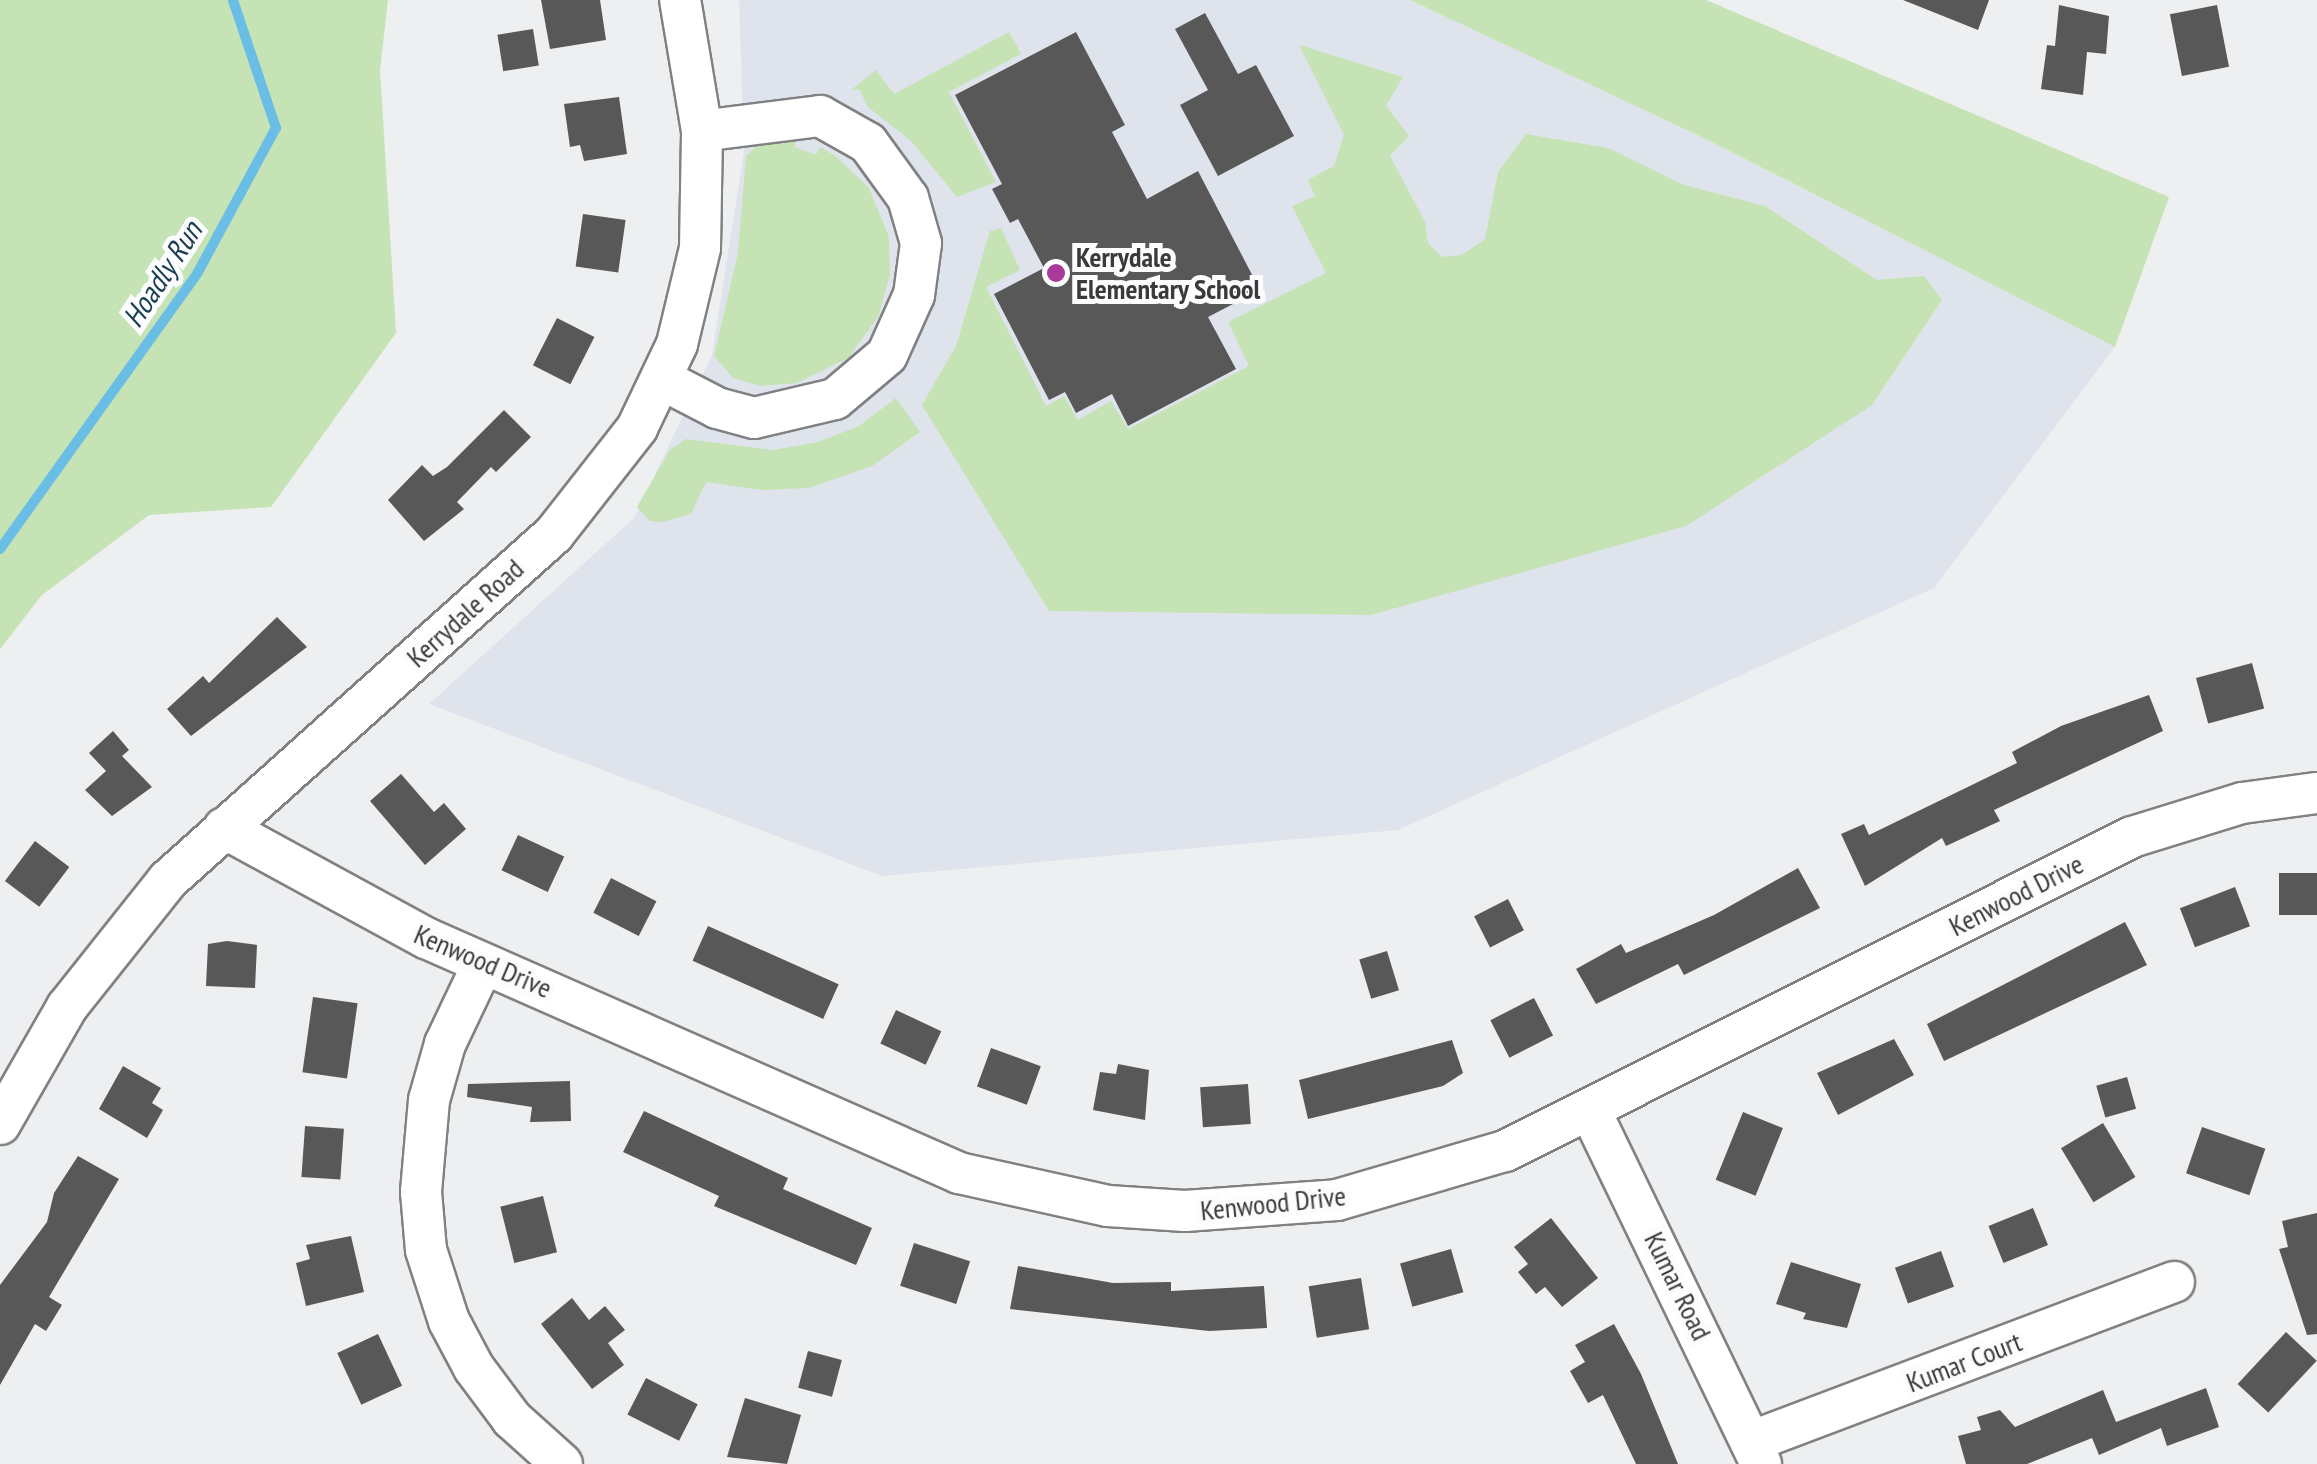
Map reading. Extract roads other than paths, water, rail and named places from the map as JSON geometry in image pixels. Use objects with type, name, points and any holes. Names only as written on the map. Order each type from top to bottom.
[{"type":"street","name":"Kerrydale Road","points":[[0,1124],[114,941],[224,828],[554,534],[598,484],[663,380],[700,248],[702,131],[680,0]]},
{"type":"street","points":[[663,380],[717,408],[754,418],[834,399],[887,355],[914,295],[921,243],[908,198],[868,144],[820,116],[702,131]]},
{"type":"street","name":"Kenwood Drive","points":[[224,828],[312,880],[482,964],[959,1173],[1108,1206],[1261,1209],[1337,1200],[1505,1150],[2132,836],[2242,802],[2317,793]]},
{"type":"street","points":[[482,964],[444,1044],[430,1100],[422,1192],[426,1250],[449,1321],[474,1368],[512,1419],[562,1464]]},
{"type":"street","name":"Kumar Road","points":[[1590,1110],[1757,1453]]},
{"type":"street","name":"Kumar Court","points":[[1757,1453],[2174,1282]]},
{"type":"waterway","name":"Hoadly Run","points":[[0,549],[198,272],[276,128],[233,0]]},
{"type":"place","name":"Kerrydale Elementary School","points":[[1056,273]]}]
